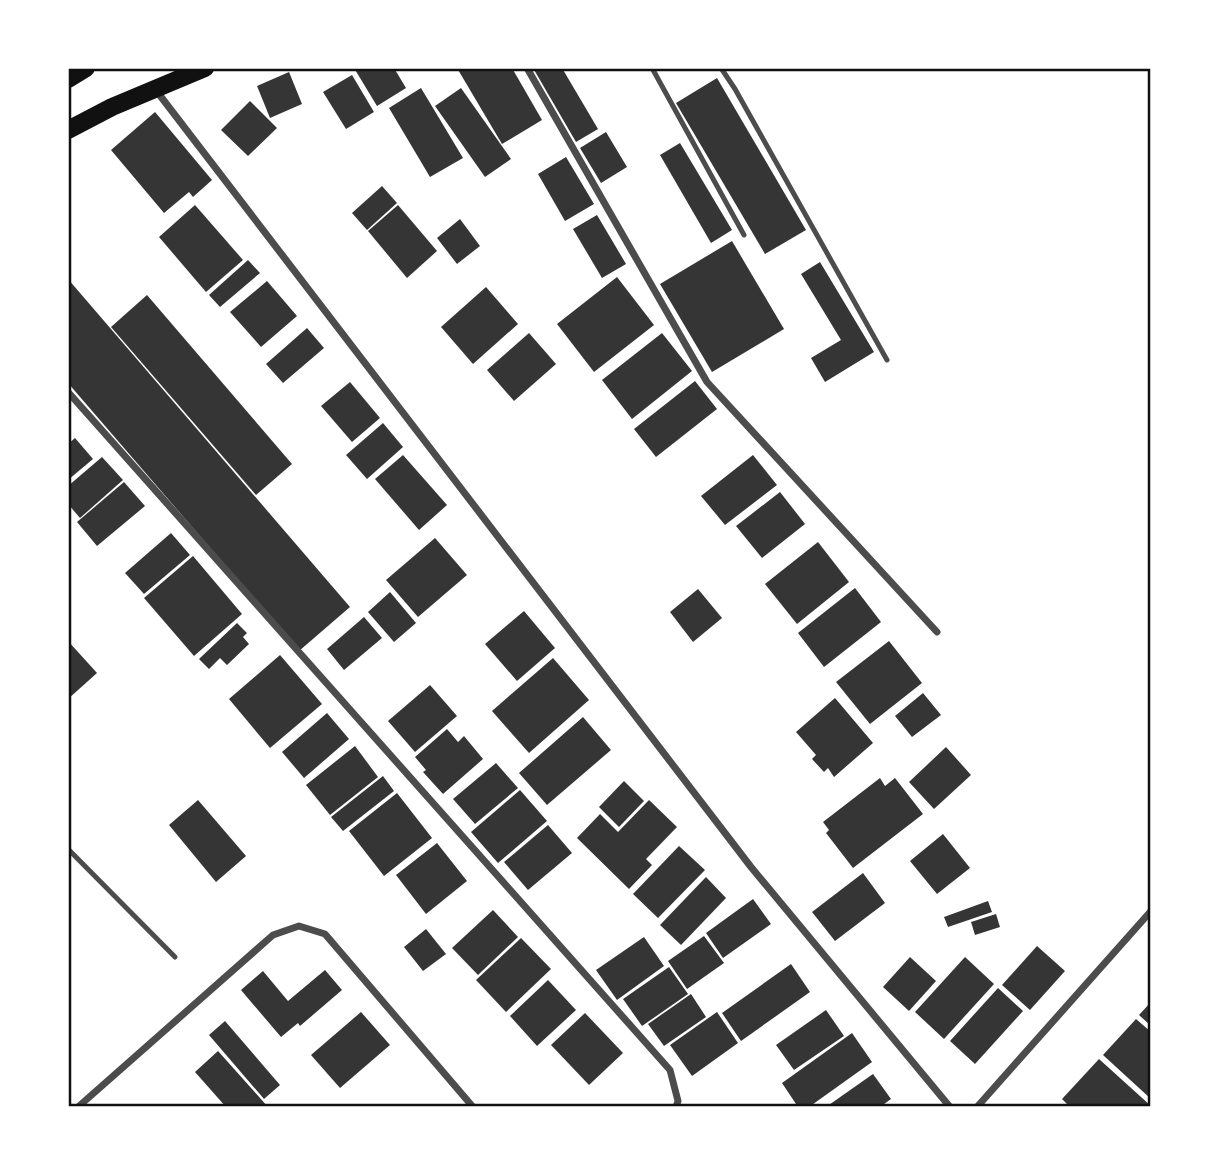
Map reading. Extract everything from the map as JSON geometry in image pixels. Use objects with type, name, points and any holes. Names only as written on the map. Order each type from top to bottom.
[{"type":"main road","points":[[68,79],[86,68]]},
{"type":"main road","points":[[68,130],[112,107],[205,68]]},
{"type":"street","points":[[527,68],[707,382],[937,632]]},
{"type":"street","points":[[154,88],[751,867],[950,1107]]},
{"type":"street","points":[[68,392],[670,1070],[678,1101],[676,1107]]},
{"type":"street","points":[[976,1107],[1151,911]]},
{"type":"street","points":[[78,1107],[273,935],[299,926],[325,934],[473,1107]]},
{"type":"lane","points":[[652,68],[744,235]]},
{"type":"lane","points":[[721,68],[887,360]]},
{"type":"lane","points":[[68,849],[175,957]]},
{"type":"building","points":[[354,68],[394,68],[406,88],[377,106]]},
{"type":"building","points":[[457,68],[512,68],[542,120],[502,144]]},
{"type":"building","points":[[533,68],[562,68],[598,129],[576,142]]},
{"type":"building","points":[[289,72],[302,104],[270,118],[257,86]]},
{"type":"building","points":[[352,75],[374,112],[346,129],[323,92]]},
{"type":"building","points":[[717,78],[806,230],[765,254],[676,103]]},
{"type":"building","points":[[421,88],[463,158],[430,177],[389,108]]},
{"type":"building","points":[[461,88],[511,159],[485,177],[435,106]]},
{"type":"building","points":[[250,101],[277,128],[248,156],[221,130]]},
{"type":"building","points":[[155,112],[212,180],[193,197],[189,192],[164,213],[111,150]]},
{"type":"building","points":[[606,132],[627,167],[601,183],[580,148]]},
{"type":"building","points":[[680,143],[732,230],[711,243],[660,155]]},
{"type":"building","points":[[566,157],[594,204],[565,221],[538,174]]},
{"type":"building","points":[[382,186],[397,203],[367,230],[352,213]]},
{"type":"building","points":[[195,205],[243,260],[206,292],[159,237]]},
{"type":"building","points":[[398,205],[437,251],[407,278],[368,231]]},
{"type":"building","points":[[597,215],[626,264],[602,278],[573,229]]},
{"type":"building","points":[[460,219],[480,246],[457,264],[437,238]]},
{"type":"building","points":[[732,241],[784,329],[712,372],[660,284]]},
{"type":"building","points":[[248,260],[260,273],[220,307],[209,295]]},
{"type":"building","points":[[820,262],[874,352],[825,382],[811,358],[841,340],[801,274]]},
{"type":"building","points":[[617,277],[654,325],[594,372],[557,324]]},
{"type":"building","points":[[68,279],[350,607],[299,651],[68,383]]},
{"type":"building","points":[[267,281],[297,316],[261,347],[230,312]]},
{"type":"building","points":[[486,287],[518,324],[473,364],[441,327]]},
{"type":"building","points":[[147,295],[292,464],[256,495],[111,327]]},
{"type":"building","points":[[307,328],[324,348],[283,383],[266,364]]},
{"type":"building","points":[[529,333],[556,364],[514,401],[487,370]]},
{"type":"building","points":[[662,333],[692,371],[632,419],[602,380]]},
{"type":"building","points":[[695,381],[717,409],[656,457],[634,429]]},
{"type":"building","points":[[350,382],[380,418],[352,442],[321,406]]},
{"type":"building","points":[[383,423],[403,447],[367,479],[346,455]]},
{"type":"building","points":[[75,438],[93,459],[68,480],[68,444]]},
{"type":"building","points":[[403,455],[447,505],[419,530],[375,479]]},
{"type":"building","points":[[753,455],[777,485],[725,525],[701,496]]},
{"type":"building","points":[[102,457],[123,480],[80,518],[68,504],[68,486]]},
{"type":"building","points":[[124,482],[145,506],[97,546],[77,522]]},
{"type":"building","points":[[780,492],[805,524],[762,558],[736,526]]},
{"type":"building","points":[[171,533],[190,555],[144,594],[125,573]]},
{"type":"building","points":[[435,538],[467,575],[418,617],[386,580]]},
{"type":"building","points":[[818,542],[849,582],[797,624],[765,584]]},
{"type":"building","points":[[193,556],[242,614],[194,656],[144,598]]},
{"type":"building","points":[[855,588],[881,622],[824,667],[798,633]]},
{"type":"building","points":[[698,589],[722,618],[693,642],[670,612]]},
{"type":"building","points":[[390,592],[416,623],[394,642],[368,612]]},
{"type":"building","points":[[524,611],[555,648],[517,681],[485,644]]},
{"type":"building","points":[[364,617],[382,638],[344,670],[327,649]]},
{"type":"building","points":[[237,623],[247,633],[243,637],[249,644],[227,665],[220,658],[209,669],[199,659]]},
{"type":"building","points":[[68,641],[97,673],[68,699]]},
{"type":"building","points":[[889,641],[922,683],[870,724],[836,682]]},
{"type":"building","points":[[280,655],[322,704],[270,748],[229,699]]},
{"type":"building","points":[[553,658],[589,700],[529,753],[492,711]]},
{"type":"building","points":[[430,685],[457,716],[415,752],[388,721]]},
{"type":"building","points":[[923,693],[941,715],[912,737],[895,716]]},
{"type":"building","points":[[835,698],[873,743],[834,777],[828,768],[824,772],[812,759],[816,755],[796,732]]},
{"type":"building","points":[[327,713],[349,739],[304,778],[282,752]]},
{"type":"building","points":[[583,717],[611,750],[547,805],[519,773]]},
{"type":"building","points":[[447,729],[458,742],[464,736],[483,759],[443,794],[423,772],[426,770],[415,757]]},
{"type":"building","points":[[355,746],[378,777],[330,815],[306,785]]},
{"type":"building","points":[[946,747],[971,775],[934,809],[909,782]]},
{"type":"building","points":[[496,763],[518,788],[475,824],[453,799]]},
{"type":"building","points":[[383,776],[394,791],[343,831],[331,817]]},
{"type":"building","points":[[880,778],[885,786],[895,778],[923,814],[853,868],[826,833],[829,830],[823,822]]},
{"type":"building","points":[[624,781],[644,801],[619,827],[599,807]]},
{"type":"building","points":[[520,790],[547,821],[498,863],[471,832]]},
{"type":"building","points":[[397,793],[432,838],[384,876],[349,831]]},
{"type":"building","points":[[198,800],[246,856],[216,882],[169,825]]},
{"type":"building","points":[[649,800],[677,827],[646,859],[652,865],[629,889],[577,838],[600,814],[618,832]]},
{"type":"building","points":[[548,825],[572,853],[528,890],[504,862]]},
{"type":"building","points":[[943,834],[970,868],[937,894],[910,861]]},
{"type":"building","points":[[437,843],[467,881],[426,914],[396,875]]},
{"type":"building","points":[[679,846],[705,870],[658,918],[633,894]]},
{"type":"building","points":[[863,873],[885,903],[835,941],[812,912]]},
{"type":"building","points":[[706,877],[726,898],[681,945],[660,925]]},
{"type":"building","points":[[753,899],[771,924],[723,958],[706,933]]},
{"type":"building","points":[[988,901],[992,912],[948,927],[944,917]]},
{"type":"building","points":[[493,910],[518,937],[478,975],[452,948]]},
{"type":"building","points":[[996,914],[1000,927],[975,935],[971,922]]},
{"type":"building","points":[[426,929],[446,954],[423,971],[404,947]]},
{"type":"building","points":[[704,936],[724,963],[687,989],[668,961]]},
{"type":"building","points":[[644,937],[664,966],[617,1000],[596,970]]},
{"type":"building","points":[[521,938],[551,969],[506,1012],[476,980]]},
{"type":"building","points":[[1037,946],[1065,971],[1030,1010],[1002,985]]},
{"type":"building","points":[[910,957],[936,981],[909,1011],[883,987]]},
{"type":"building","points":[[965,957],[994,984],[944,1039],[915,1012]]},
{"type":"building","points":[[791,964],[810,992],[741,1041],[722,1013]]},
{"type":"building","points":[[669,967],[688,994],[642,1026],[623,999]]},
{"type":"building","points":[[325,970],[342,990],[300,1026],[298,1023],[281,1037],[241,990],[263,971],[288,1001]]},
{"type":"building","points":[[548,980],[576,1010],[537,1046],[510,1016]]},
{"type":"building","points":[[998,988],[1023,1011],[975,1064],[950,1041]]},
{"type":"building","points":[[691,994],[706,1017],[664,1046],[648,1024]]},
{"type":"building","points":[[1151,1002],[1151,1026],[1139,1015]]},
{"type":"building","points":[[826,1010],[844,1036],[794,1070],[776,1045]]},
{"type":"building","points":[[361,1012],[390,1045],[340,1088],[311,1055]]},
{"type":"building","points":[[717,1012],[738,1043],[692,1076],[670,1045]]},
{"type":"building","points":[[585,1013],[623,1053],[589,1085],[551,1045]]},
{"type":"building","points":[[1136,1019],[1151,1032],[1151,1099],[1103,1055]]},
{"type":"building","points":[[225,1021],[280,1085],[264,1099],[209,1035]]},
{"type":"building","points":[[852,1033],[872,1062],[809,1107],[798,1107],[782,1083]]},
{"type":"building","points":[[218,1051],[268,1107],[226,1107],[195,1072]]},
{"type":"building","points":[[1099,1059],[1151,1107],[1070,1107],[1062,1099]]},
{"type":"building","points":[[873,1074],[891,1099],[880,1107],[826,1107]]}]
